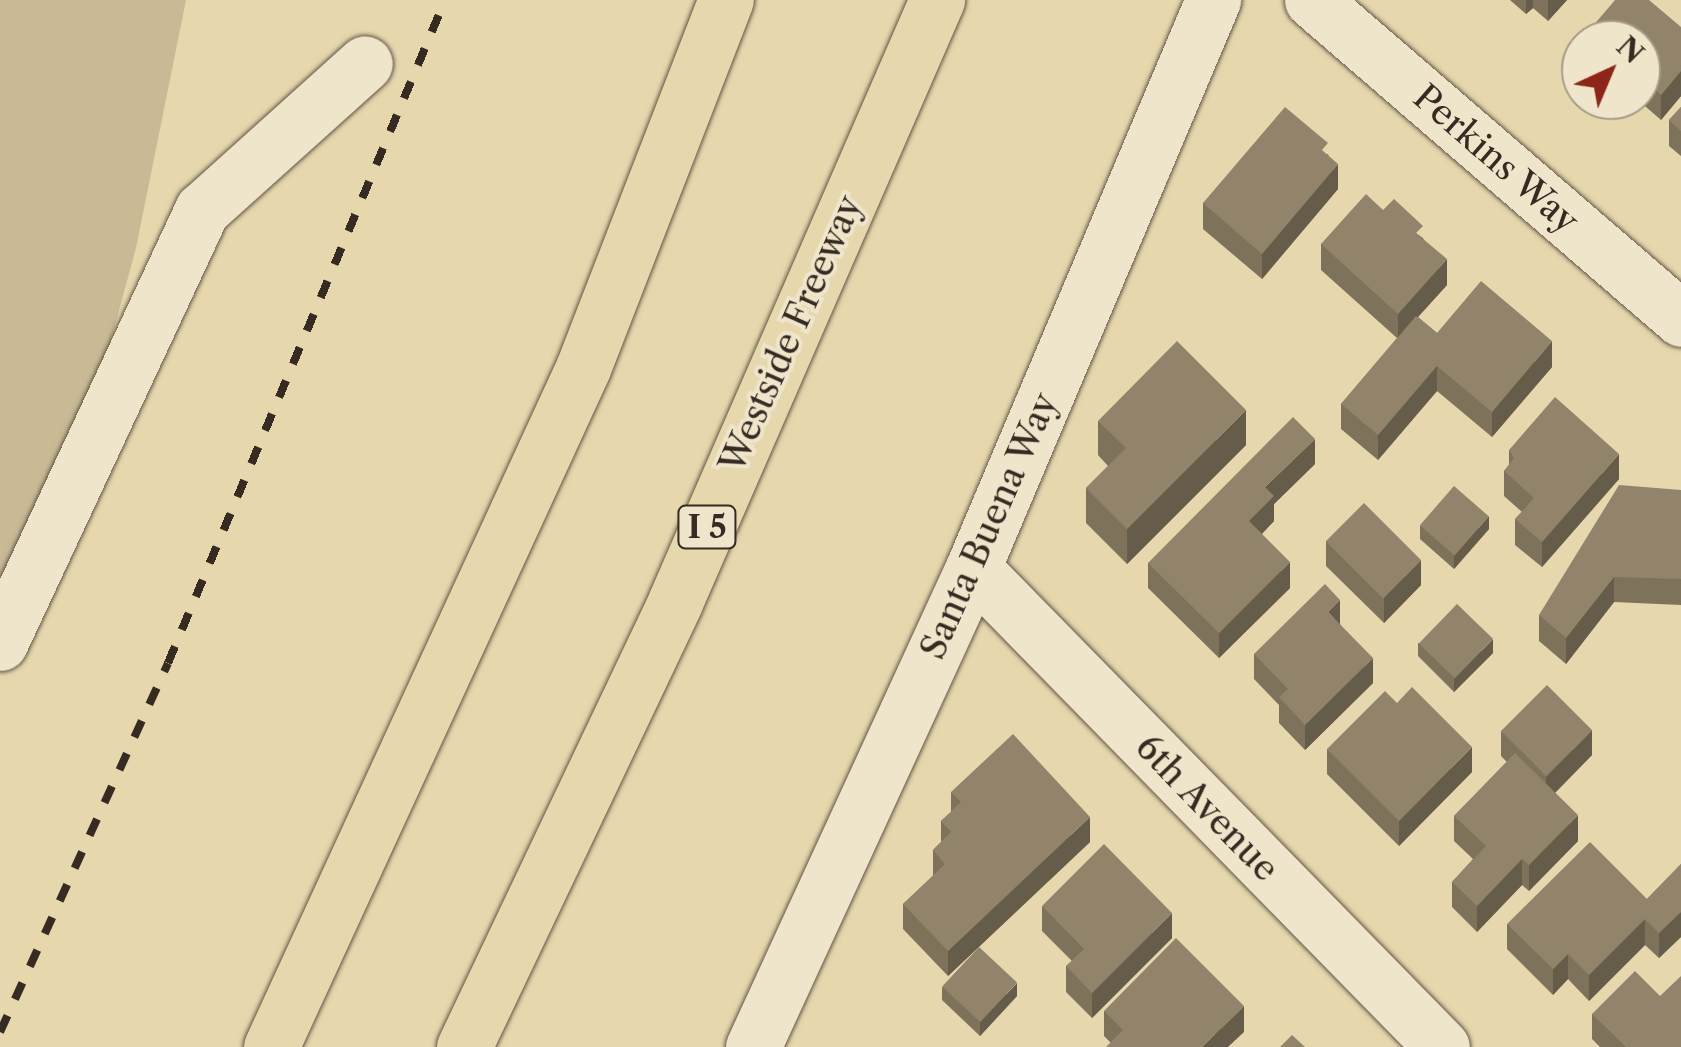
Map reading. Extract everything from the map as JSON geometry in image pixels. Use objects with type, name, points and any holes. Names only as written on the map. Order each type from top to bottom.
[{"type":"highway","points":[[272,1047],[583,368],[726,0]]},
{"type":"highway","name":"Westside Freeway","points":[[464,1047],[675,602],[937,0]]},
{"type":"street","name":"Santa Buena Way","points":[[753,1047],[973,568],[1213,0]]},
{"type":"street","name":"Perkins Way","points":[[1312,0],[1681,318]]},
{"type":"street","points":[[0,643],[202,210],[365,63]]},
{"type":"street","name":"6th Avenue","points":[[973,568],[1442,1047]]},
{"type":"shaded area","points":[[0,0],[186,0],[136,248],[104,366],[0,595]]},
{"type":"building","points":[[1615,0],[1649,0],[1681,27],[1681,71],[1661,95],[1661,20],[1598,20]]},
{"type":"building","points":[[1285,107],[1328,143],[1322,150],[1338,164],[1262,254],[1203,203]]},
{"type":"building","points":[[1681,107],[1681,131],[1669,120]]},
{"type":"building","points":[[1366,194],[1383,210],[1394,199],[1423,226],[1416,233],[1447,259],[1398,314],[1321,244]]},
{"type":"building","points":[[1481,281],[1552,341],[1492,412],[1437,366],[1378,435],[1341,404],[1416,316],[1437,333]]},
{"type":"building","points":[[1177,341],[1246,410],[1127,529],[1086,488],[1126,448],[1098,421]]},
{"type":"building","points":[[1555,397],[1619,454],[1542,542],[1515,519],[1534,498],[1504,471],[1514,458],[1509,450]]},
{"type":"building","points":[[1293,417],[1315,439],[1265,487],[1274,496],[1249,521],[1290,562],[1219,633],[1148,563]]},
{"type":"building","points":[[1619,485],[1681,490],[1681,579],[1614,577],[1566,638],[1539,615]]},
{"type":"building","points":[[1454,486],[1489,516],[1455,555],[1420,525]]},
{"type":"building","points":[[1364,503],[1421,560],[1383,598],[1326,541]]},
{"type":"building","points":[[1325,584],[1340,600],[1328,612],[1373,658],[1305,725],[1279,697],[1288,689],[1254,654]]},
{"type":"building","points":[[1457,604],[1493,639],[1455,678],[1419,644]]},
{"type":"building","points":[[1547,685],[1592,730],[1546,776],[1501,731]]},
{"type":"building","points":[[1412,687],[1472,747],[1399,821],[1327,749],[1385,691],[1397,703]]},
{"type":"building","points":[[1013,734],[1090,817],[948,951],[903,904],[945,864],[933,850],[951,832],[941,821],[961,802],[951,792]]},
{"type":"building","points":[[1515,753],[1578,815],[1529,865],[1522,859],[1477,906],[1452,882],[1486,846],[1454,816]]},
{"type":"building","points":[[1590,842],[1647,899],[1681,864],[1681,912],[1659,933],[1645,919],[1589,975],[1568,954],[1553,969],[1507,924]]},
{"type":"building","points":[[1104,844],[1172,913],[1092,993],[1066,966],[1084,949],[1042,906]]},
{"type":"building","points":[[1176,938],[1244,1006],[1202,1047],[1106,1047],[1123,1030],[1104,1011]]},
{"type":"building","points":[[979,947],[1017,982],[980,1022],[942,986]]},
{"type":"building","points":[[1635,971],[1660,996],[1681,976],[1681,1047],[1626,1047],[1592,1014]]},
{"type":"building","points":[[1292,1035],[1305,1047],[1280,1047]]},
{"type":"railway","points":[[0,1032],[168,663],[445,0]]}]
